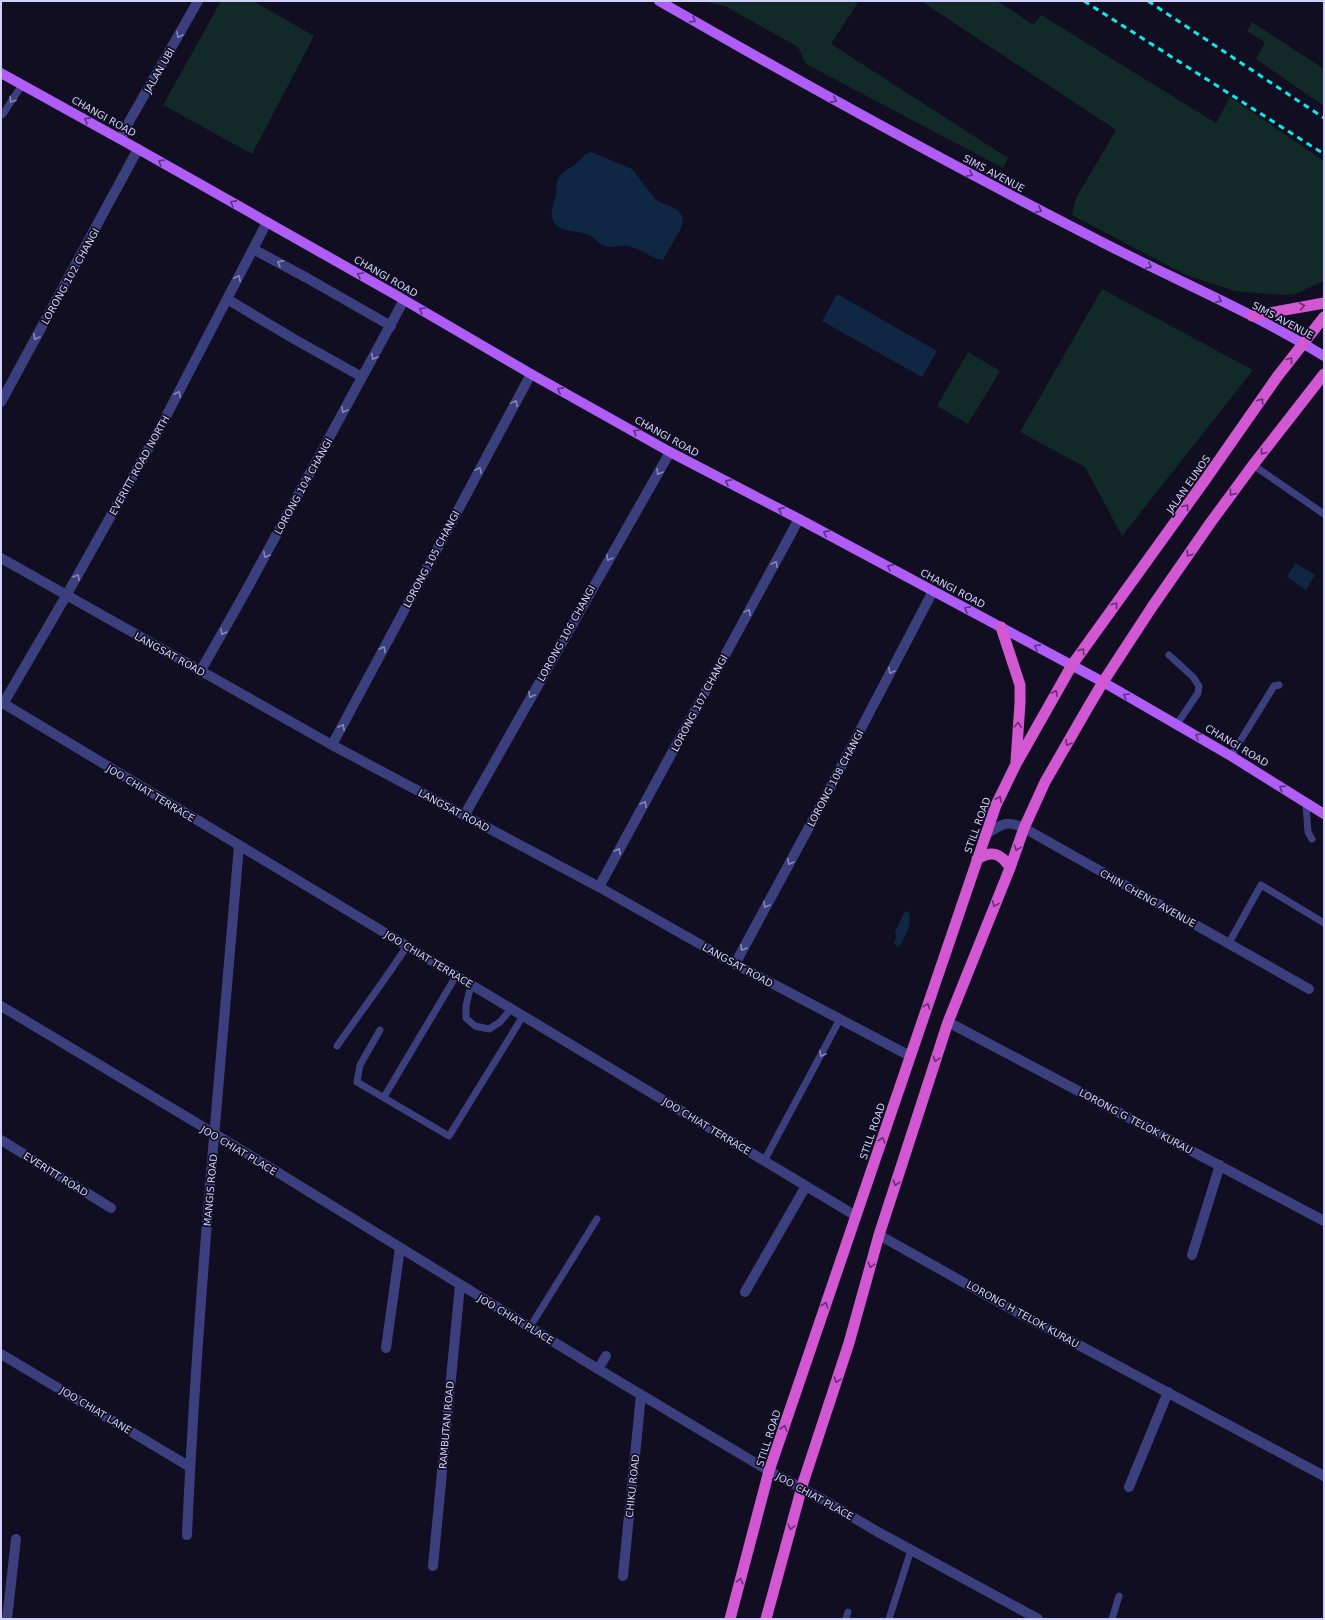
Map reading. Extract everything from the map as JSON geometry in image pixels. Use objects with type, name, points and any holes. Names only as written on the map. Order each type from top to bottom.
[{"type":"highway","points":[[1252,316],[1324,303]]},
{"type":"highway","name":"JALAN EUNOS","points":[[1072,665],[1303,343],[1324,316]]},
{"type":"highway","points":[[766,1619],[802,1489],[849,1343],[879,1235],[948,1022],[1010,868],[1024,828],[1045,782],[1103,682],[1188,554],[1253,465],[1324,374]]},
{"type":"highway","points":[[1001,627],[1020,685],[1016,764]]},
{"type":"highway","name":"STILL ROAD","points":[[730,1619],[769,1472],[809,1350],[985,835],[996,805],[1016,764],[1072,665]]},
{"type":"highway","points":[[977,859],[985,855],[998,855],[1006,860],[1010,868]]},
{"type":"main road","name":"SIMS AVENUE","points":[[659,1],[799,82],[1004,192],[1089,236],[1252,316],[1324,356]]},
{"type":"main road","name":"CHANGI ROAD","points":[[1,73],[121,139],[670,452],[1072,665],[1178,724],[1324,814]]},
{"type":"street","name":"JALAN UBI","points":[[121,139],[198,1]]},
{"type":"street","name":"LORONG 102 CHANGI","points":[[1,402],[138,149]]},
{"type":"street","name":"EVERITT ROAD NORTH","points":[[2,703],[66,596],[160,428],[267,222]]},
{"type":"street","points":[[253,249],[391,326]]},
{"type":"street","points":[[227,299],[362,377]]},
{"type":"street","name":"LORONG 104 CHANGI","points":[[200,672],[242,598],[404,300]]},
{"type":"street","name":"LORONG 105 CHANGI","points":[[332,745],[531,374]]},
{"type":"street","name":"LORONG 106 CHANGI","points":[[464,816],[670,452]]},
{"type":"street","name":"LORONG 107 CHANGI","points":[[599,887],[799,519]]},
{"type":"street","name":"LANGSAT ROAD","points":[[1,558],[200,672],[332,745],[599,887],[734,964],[910,1056]]},
{"type":"street","name":"LORONG 108 CHANGI","points":[[734,964],[821,805],[933,591]]},
{"type":"street","name":"JOO CHIAT TERRACE","points":[[2,703],[856,1216]]},
{"type":"street","name":"CHIN CHENG AVENUE","points":[[985,835],[1002,824],[1015,824],[1024,828],[1309,989]]},
{"type":"street","name":"MANGIS ROAD","points":[[187,1535],[190,1467],[208,1197],[215,1134],[239,845]]},
{"type":"street","name":"JOO CHIAT PLACE","points":[[1,1006],[215,1134],[460,1285],[769,1472],[822,1499],[1038,1619]]},
{"type":"street","name":"LORONG G TELOK KURAU","points":[[948,1022],[1324,1221]]},
{"type":"street","name":"EVERITT ROAD","points":[[1,1140],[111,1208]]},
{"type":"street","points":[[1192,1255],[1220,1165]]},
{"type":"street","points":[[745,1292],[806,1186]]},
{"type":"street","name":"LORONG H TELOK KURAU","points":[[879,1235],[1002,1304],[1324,1476]]},
{"type":"street","points":[[386,1348],[400,1248]]},
{"type":"street","name":"RAMBUTAN ROAD","points":[[433,1566],[460,1285]]},
{"type":"street","name":"JOO CHIAT LANE","points":[[1,1354],[190,1467]]},
{"type":"street","points":[[598,1369],[606,1356]]},
{"type":"street","points":[[1129,1487],[1168,1392]]},
{"type":"street","name":"CHIKU ROAD","points":[[623,1576],[641,1395]]},
{"type":"street","points":[[7,1619],[16,1539]]},
{"type":"lane","points":[[1,115],[22,85]]},
{"type":"lane","points":[[1253,465],[1324,514]]},
{"type":"lane","points":[[1169,655],[1193,677],[1199,686],[1198,693],[1178,724]]},
{"type":"lane","points":[[1231,756],[1274,686],[1279,685]]},
{"type":"lane","points":[[1306,804],[1308,832],[1312,840]]},
{"type":"lane","points":[[1229,943],[1261,885],[1324,923]]},
{"type":"lane","points":[[337,1046],[366,1004],[384,983],[407,946]]},
{"type":"lane","points":[[384,1098],[456,976]]},
{"type":"lane","points":[[471,985],[466,1006],[466,1018],[476,1026],[490,1029],[500,1022],[511,1009]]},
{"type":"lane","points":[[380,1030],[360,1065],[358,1082],[449,1136],[523,1016]]},
{"type":"lane","points":[[764,1161],[840,1019]]},
{"type":"lane","points":[[530,1327],[597,1219]]},
{"type":"lane","points":[[889,1619],[912,1550]]},
{"type":"lane","points":[[1112,1619],[1119,1596]]},
{"type":"green space","points":[[221,1],[253,1],[314,36],[252,154],[163,105]]},
{"type":"green space","points":[[702,1],[859,1],[831,44],[1008,158],[1003,168],[806,64],[798,47],[725,6]]},
{"type":"green space","points":[[921,1],[997,1],[1034,25],[1041,15],[1216,123],[1230,97],[1324,161],[1324,281],[1295,294],[1282,295],[1235,291],[1186,275],[1072,215],[1076,198],[1116,130]]},
{"type":"green space","points":[[1252,22],[1324,69],[1324,106],[1256,59],[1265,42],[1247,31]]},
{"type":"green space","points":[[1102,289],[1253,370],[1122,536],[1085,467],[1020,432]]},
{"type":"green space","points":[[968,352],[1000,371],[968,424],[937,406]]},
{"type":"water","points":[[591,152],[632,169],[656,200],[676,209],[681,214],[683,221],[680,230],[663,260],[629,246],[608,247],[591,236],[581,232],[565,230],[556,225],[553,220],[552,209],[559,177],[577,163],[584,155]]},
{"type":"water","points":[[837,294],[937,351],[922,377],[822,321]]},
{"type":"water","points":[[1295,563],[1315,575],[1306,590],[1287,577]]},
{"type":"water","points":[[905,911],[909,913],[910,922],[905,936],[898,947],[894,943],[896,937],[895,932]]},
{"type":"railway","points":[[1084,1],[1324,154]]},
{"type":"railway","points":[[1148,1],[1324,118]]}]
